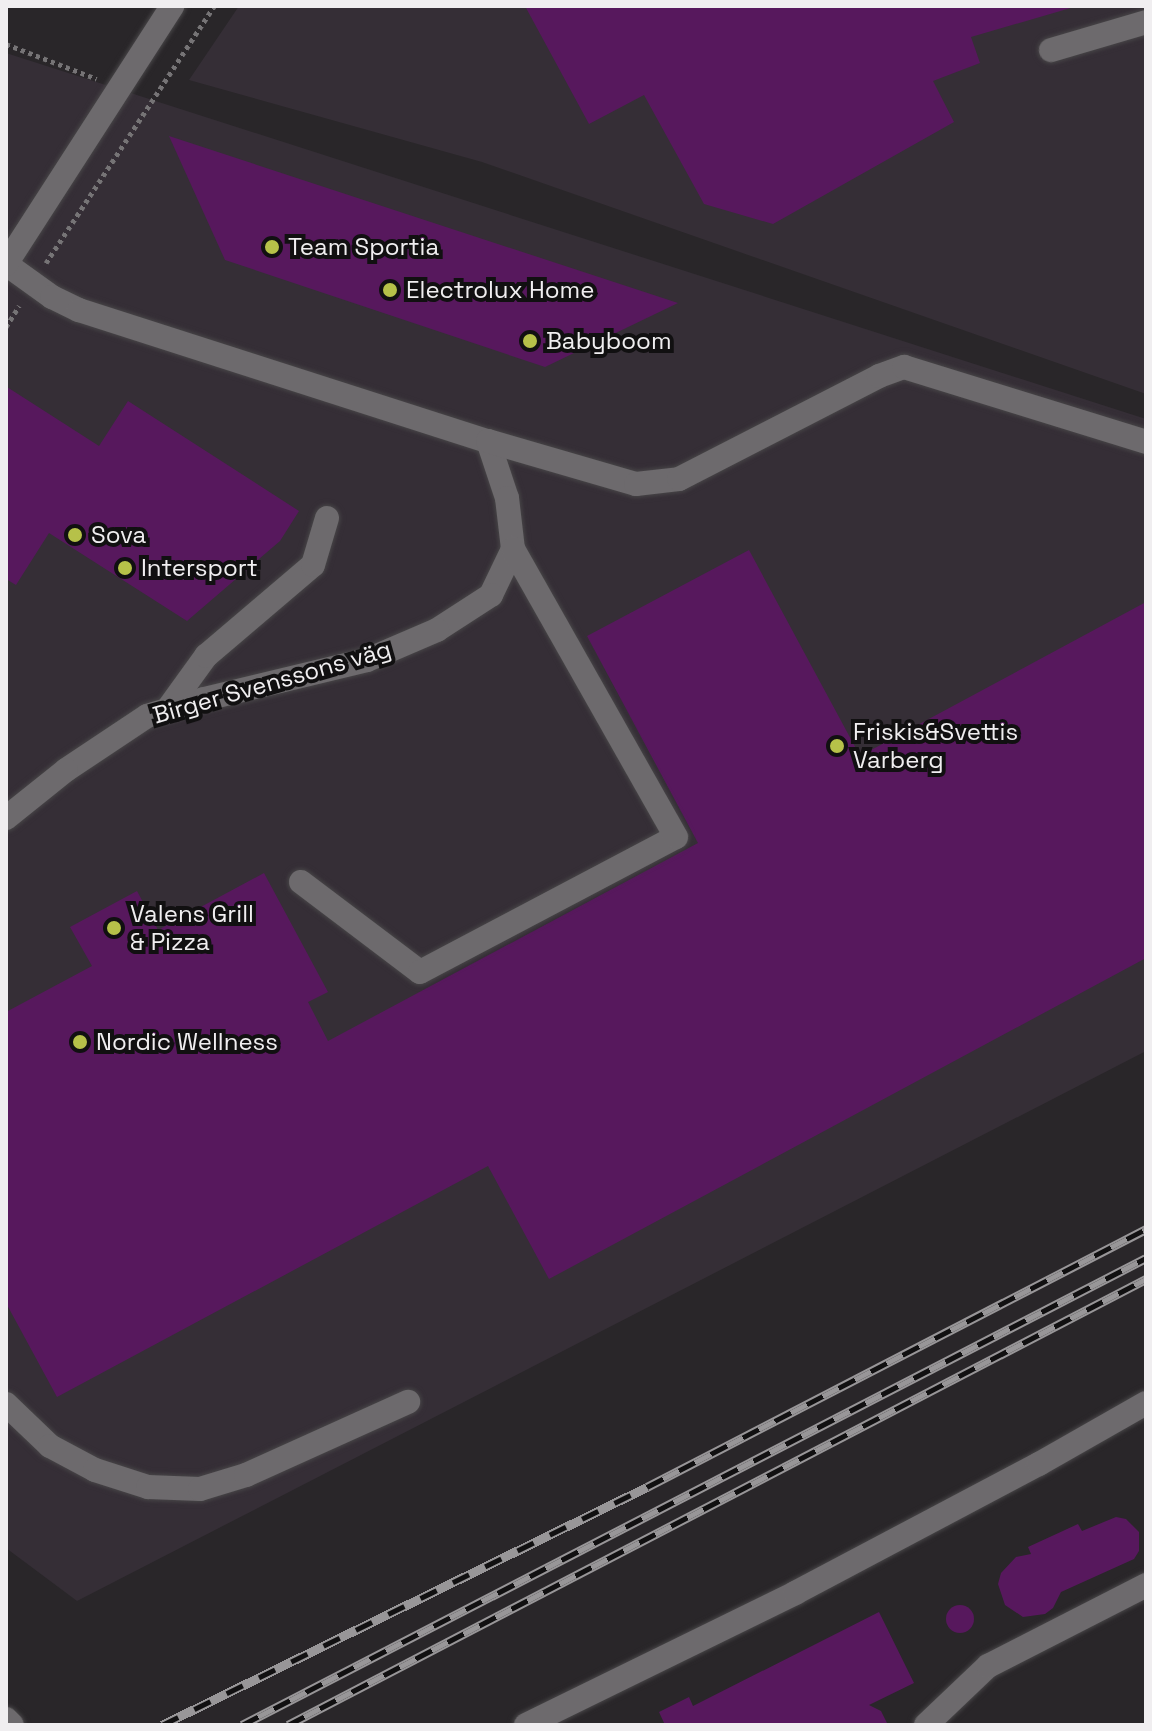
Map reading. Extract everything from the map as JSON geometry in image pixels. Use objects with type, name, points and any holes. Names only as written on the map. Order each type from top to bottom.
[{"type":"street","points":[[172,6],[6,264],[33,284],[79,310],[488,441],[636,484],[679,479],[879,376],[904,367],[1146,442]]},
{"type":"street","points":[[1051,50],[1146,22]]},
{"type":"street","points":[[301,882],[420,972],[676,837],[513,549],[507,498],[488,441]]},
{"type":"street","points":[[167,710],[206,656],[313,565],[327,518]]},
{"type":"street","name":"Birger Svenssons väg","points":[[6,818],[107,741],[147,716],[367,660],[437,630],[491,595],[513,549]]},
{"type":"street","points":[[6,1404],[50,1446],[95,1470],[148,1487],[200,1489],[246,1475],[408,1402]]},
{"type":"street","points":[[526,1725],[795,1593],[1039,1464],[1146,1403]]},
{"type":"street","points":[[926,1725],[988,1666],[1146,1585]]},
{"type":"street","points":[[6,1719],[12,1725]]},
{"type":"path","points":[[6,327],[151,98],[214,6]]},
{"type":"path","points":[[6,44],[151,98]]},
{"type":"shaded area","points":[[239,6],[1146,6],[1146,394],[482,162],[189,80]]},
{"type":"shaded area","points":[[6,53],[1146,419],[1146,1051],[77,1601],[6,1548]]},
{"type":"building","points":[[525,6],[1074,7],[971,37],[980,63],[933,81],[954,122],[773,224],[704,204],[644,95],[589,124]]},
{"type":"building","points":[[169,136],[678,303],[545,367],[225,260]]},
{"type":"building","points":[[7,387],[99,446],[128,401],[299,511],[280,541],[187,621],[49,533],[16,585],[6,579]]},
{"type":"building","points":[[749,550],[860,756],[1146,602],[1146,958],[549,1279],[488,1166],[57,1397],[6,1303],[6,1012],[92,966],[70,927],[137,891],[158,930],[264,873],[328,992],[308,1002],[328,1041],[698,843],[587,636]]},
{"type":"building","points":[[1116,1517],[1126,1519],[1139,1532],[1139,1551],[1134,1559],[1061,1592],[1053,1608],[1045,1614],[1023,1617],[1005,1605],[998,1584],[1001,1573],[1016,1557],[1031,1554],[1028,1547],[1078,1524],[1082,1531]]},
{"type":"building","points":[[960,1605],[970,1609],[974,1619],[970,1629],[960,1633],[950,1629],[946,1619],[950,1609]]},
{"type":"building","points":[[879,1612],[914,1683],[869,1705],[881,1711],[888,1725],[665,1725],[659,1712],[689,1697],[693,1706]]},
{"type":"railway","points":[[162,1725],[647,1487],[1146,1229]]},
{"type":"railway","points":[[242,1725],[1146,1258]]},
{"type":"railway","points":[[288,1725],[1146,1279]]},
{"type":"place","name":"Team Sportia","points":[[272,247]]},
{"type":"place","name":"Electrolux Home","points":[[390,290]]},
{"type":"place","name":"Babyboom","points":[[530,341]]},
{"type":"place","name":"Sova","points":[[75,535]]},
{"type":"place","name":"Intersport","points":[[125,568]]},
{"type":"place","name":"Friskis&Svettis Varberg","points":[[837,746]]},
{"type":"place","name":"Valens Grill & Pizza","points":[[114,928]]},
{"type":"place","name":"Nordic Wellness","points":[[80,1042]]}]
